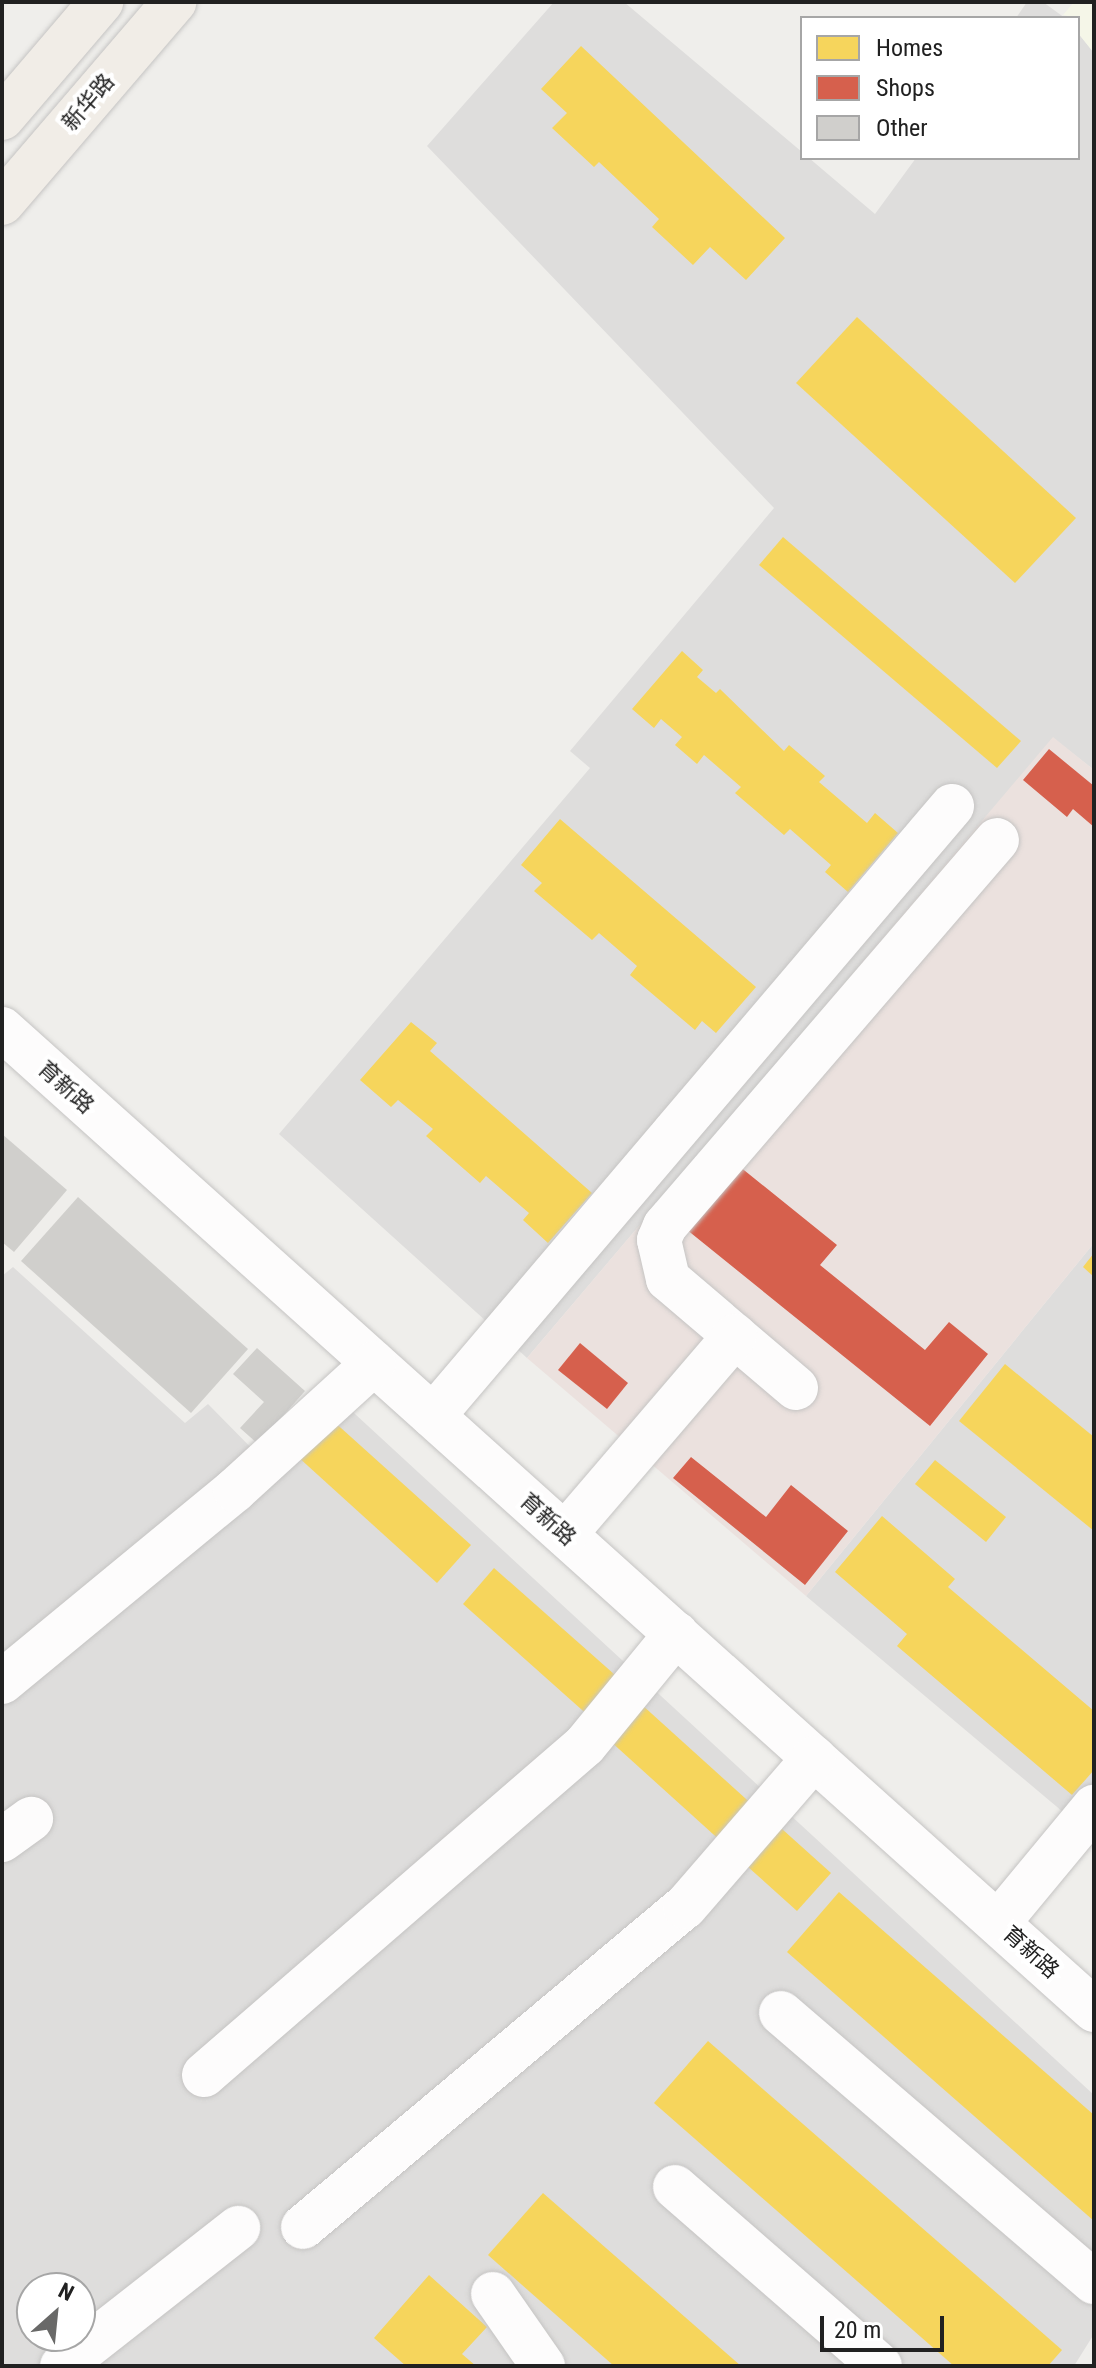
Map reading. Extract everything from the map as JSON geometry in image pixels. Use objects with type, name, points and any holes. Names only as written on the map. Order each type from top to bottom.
[{"type":"main road","points":[[2,118],[101,2]]},
{"type":"main road","name":"新华路","points":[[2,203],[174,2]]},
{"type":"street","points":[[433,1416],[952,806]]},
{"type":"street","points":[[796,1388],[668,1279],[659,1240],[665,1226],[997,840]]},
{"type":"street","name":"育新路","points":[[2,1029],[1094,2010]]},
{"type":"street","points":[[565,1534],[735,1336]]},
{"type":"street","points":[[2,1682],[235,1490],[374,1363]]},
{"type":"street","points":[[204,2075],[585,1745],[676,1634]]},
{"type":"street","points":[[303,2227],[685,1907],[814,1758]]},
{"type":"street","points":[[998,1923],[1094,1807]]},
{"type":"street","points":[[781,2013],[1094,2282]]},
{"type":"street","points":[[675,2187],[880,2366]]},
{"type":"street","points":[[62,2366],[238,2228]]},
{"type":"street","points":[[493,2294],[543,2366]]},
{"type":"shaded area","points":[[554,2],[624,2],[800,150],[800,160],[811,160],[875,214],[915,160],[1080,160],[1080,36],[1094,53],[1094,770],[1053,738],[527,1358],[279,1134],[590,768],[570,751],[774,508],[427,146]]},
{"type":"shaded area","points":[[1027,2],[1043,2],[1062,16],[1017,16]]},
{"type":"shaded area","points":[[1074,2],[1094,2],[1094,53],[1080,36],[1080,16],[1063,15]]},
{"type":"shaded area","points":[[1053,737],[1094,770],[1094,1243],[806,1596],[527,1358]]},
{"type":"shaded area","points":[[1094,1243],[1094,1838],[806,1596]]},
{"type":"shaded area","points":[[13,1267],[185,1423],[208,1404],[274,1471],[342,1402],[1094,2095],[1094,2334],[1074,2366],[2,2366],[2,1276]]},
{"type":"building: Homes","points":[[581,46],[785,238],[746,280],[710,247],[693,265],[652,227],[659,219],[599,162],[594,167],[552,128],[567,113],[541,89]]},
{"type":"building: Homes","points":[[857,317],[1076,518],[1015,583],[796,383]]},
{"type":"building: Homes","points":[[783,537],[1021,741],[997,768],[759,565]]},
{"type":"building: Homes","points":[[682,651],[703,670],[697,677],[716,693],[720,689],[784,751],[789,745],[825,776],[819,782],[867,823],[875,813],[898,833],[848,892],[825,872],[831,865],[790,829],[784,835],[735,793],[741,787],[704,755],[697,764],[675,745],[682,737],[661,719],[654,728],[632,709]]},
{"type":"building: Homes","points":[[560,819],[756,987],[716,1033],[702,1021],[695,1030],[630,975],[637,966],[599,933],[592,940],[534,891],[542,883],[521,865]]},
{"type":"building: Homes","points":[[411,1022],[437,1043],[430,1051],[592,1193],[548,1243],[523,1220],[529,1213],[486,1176],[480,1183],[426,1136],[433,1129],[398,1100],[391,1107],[360,1080]]},
{"type":"building: Homes","points":[[1094,1253],[1094,1277],[1083,1267]]},
{"type":"building: Homes","points":[[1005,1364],[1094,1437],[1094,1531],[959,1421]]},
{"type":"building: Homes","points":[[331,1419],[471,1545],[437,1583],[297,1456]]},
{"type":"building: Homes","points":[[935,1460],[1006,1517],[986,1542],[915,1484]]},
{"type":"building: Homes","points":[[882,1516],[955,1579],[948,1587],[1094,1711],[1094,1770],[1072,1795],[897,1646],[907,1634],[835,1572]]},
{"type":"building: Homes","points":[[494,1568],[623,1682],[591,1718],[463,1604]]},
{"type":"building: Homes","points":[[641,1704],[756,1808],[724,1844],[609,1740]]},
{"type":"building: Homes","points":[[772,1820],[831,1873],[797,1911],[738,1858]]},
{"type":"building: Homes","points":[[839,1892],[1094,2115],[1094,2221],[787,1952]]},
{"type":"building: Homes","points":[[708,2041],[1062,2350],[1048,2366],[954,2366],[654,2103]]},
{"type":"building: Homes","points":[[543,2193],[741,2366],[614,2366],[488,2255]]},
{"type":"building: Homes","points":[[429,2275],[487,2327],[462,2354],[476,2366],[406,2366],[374,2338]]},
{"type":"building: Shops","points":[[1049,749],[1094,786],[1094,827],[1073,809],[1067,817],[1023,780]]},
{"type":"building: Shops","points":[[734,1162],[837,1245],[820,1265],[925,1350],[949,1322],[988,1354],[930,1426],[681,1225]]},
{"type":"building: Shops","points":[[580,1343],[628,1383],[607,1409],[558,1370]]},
{"type":"building: Shops","points":[[691,1457],[766,1517],[791,1485],[848,1531],[805,1585],[673,1478]]},
{"type":"building: Other","points":[[2,1134],[67,1190],[14,1252],[2,1242]]},
{"type":"building: Other","points":[[78,1197],[248,1349],[191,1413],[21,1261]]},
{"type":"building: Other","points":[[257,1348],[305,1391],[258,1444],[240,1428],[264,1402],[233,1374]]}]
